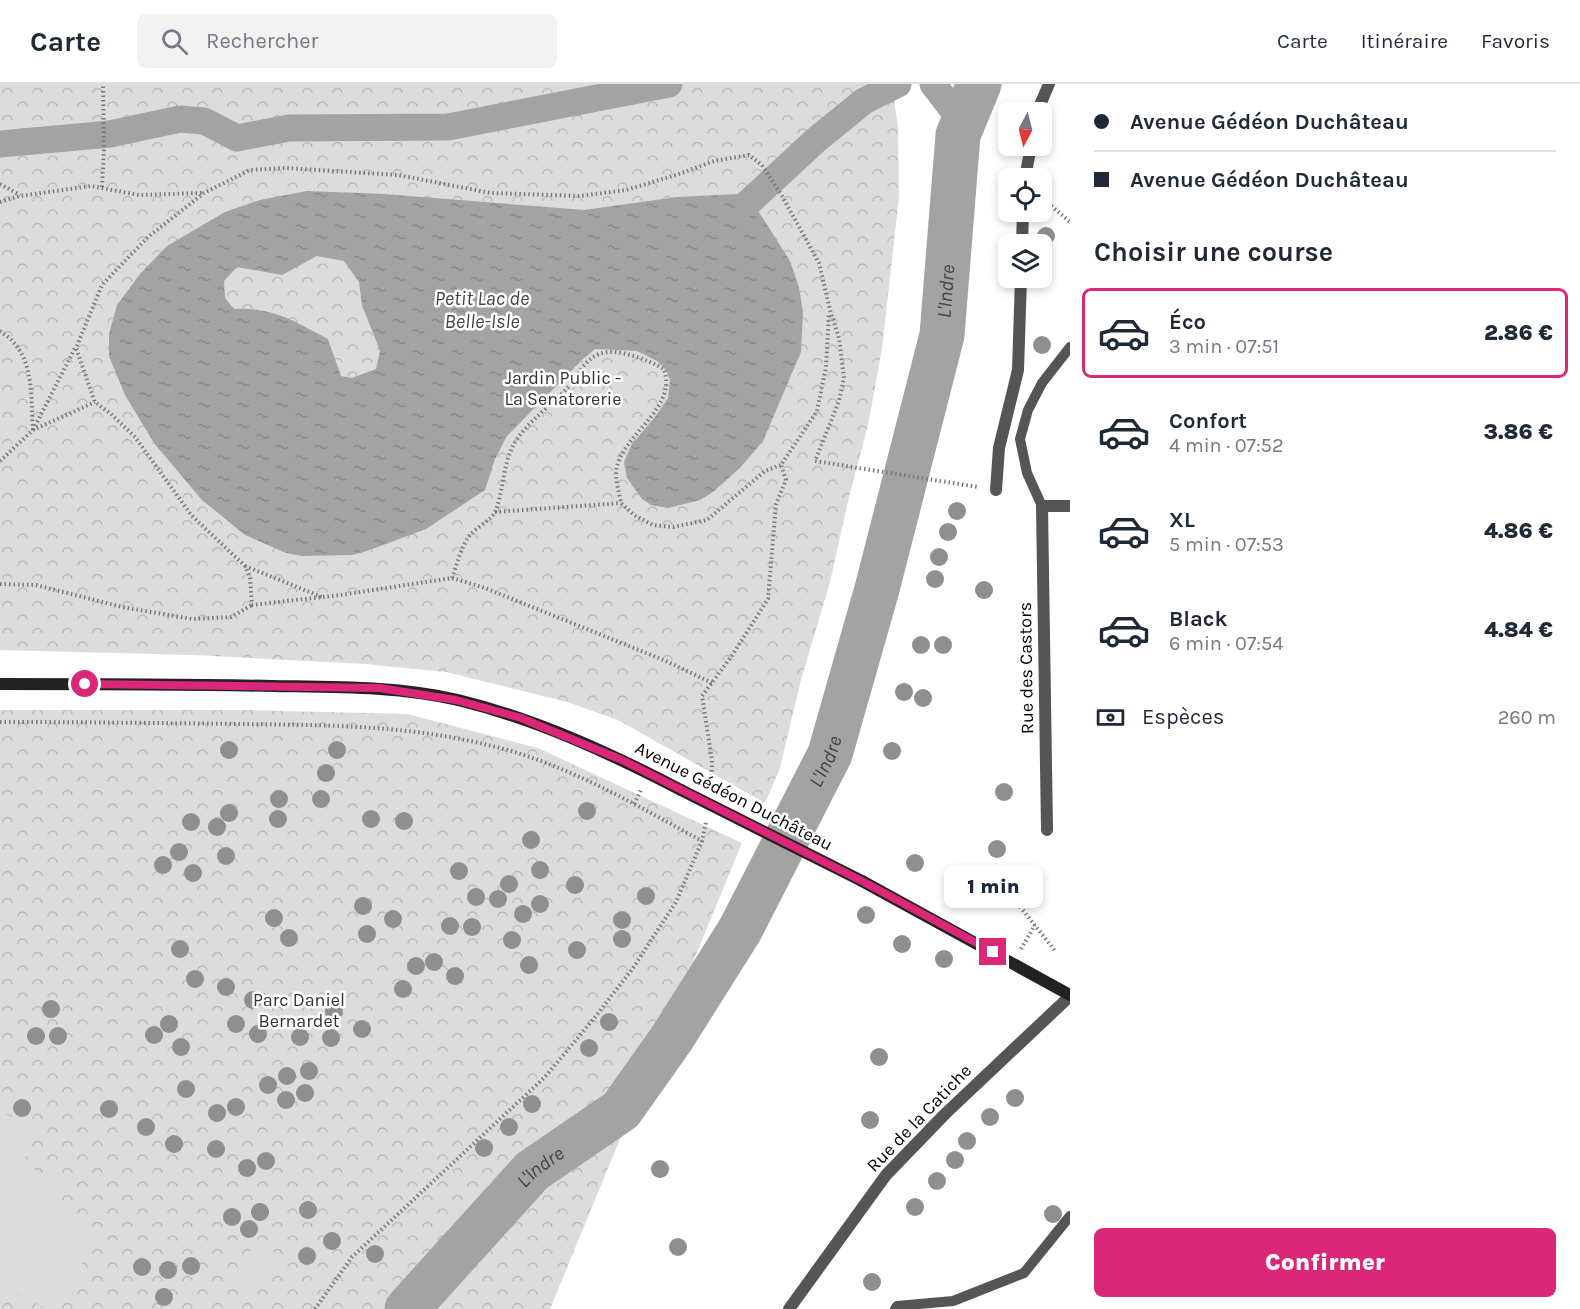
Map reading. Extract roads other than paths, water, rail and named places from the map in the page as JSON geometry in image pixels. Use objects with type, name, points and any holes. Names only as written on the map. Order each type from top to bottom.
[{"type":"street","points":[[1041,102],[1049,84]]},
{"type":"street","points":[[996,490],[999,448],[1018,370],[1021,288]]},
{"type":"street","points":[[1042,506],[1070,506]]},
{"type":"street","name":"Rue des Castors","points":[[1042,506],[1047,830]]},
{"type":"street","name":"Avenue Gédéon Duchâteau","points":[[0,684],[192,684],[379,688],[456,700],[521,718],[622,760],[862,881],[1070,995]]},
{"type":"street","name":"Rue de la Catiche","points":[[789,1309],[886,1175],[945,1114],[1070,995]]},
{"type":"lane","points":[[1042,506],[1027,473],[1020,439],[1028,410],[1042,383],[1070,347]]},
{"type":"lane","points":[[894,1309],[897,1306],[953,1301],[1024,1273],[1070,1216]]},
{"type":"water","name":"Petit Lac de Belle-Isle","points":[[307,191],[384,194],[584,210],[677,197],[738,194],[759,212],[790,261],[799,287],[803,313],[801,352],[763,441],[740,468],[713,492],[700,500],[668,508],[651,505],[642,499],[627,478],[624,462],[632,444],[668,398],[670,380],[666,370],[657,361],[637,351],[595,349],[507,436],[495,459],[485,490],[426,529],[352,555],[302,556],[286,553],[245,535],[202,500],[154,443],[125,395],[109,356],[109,334],[117,305],[140,274],[167,246],[225,212],[260,200]],"holes":[[[317,256],[344,261],[359,282],[362,305],[380,351],[376,369],[352,378],[341,376],[328,339],[283,316],[261,310],[234,309],[225,298],[224,281],[237,267],[282,275]]]},
{"type":"waterway","points":[[0,144],[110,134],[180,119],[204,121],[237,138],[289,128],[448,127],[669,84]]},
{"type":"waterway","points":[[748,203],[816,140],[864,101],[898,84]]},
{"type":"waterway","points":[[933,84],[963,123]]},
{"type":"waterway","name":"L'Indre","points":[[407,1309],[532,1171],[621,1110],[672,1038],[740,930],[830,754],[877,589],[942,335],[958,135],[979,84]]},
{"type":"park label","name":"Jardin Public - La Senatorerie","points":[[563,388]]},
{"type":"park label","name":"Parc Daniel Bernardet","points":[[299,1010]]}]
